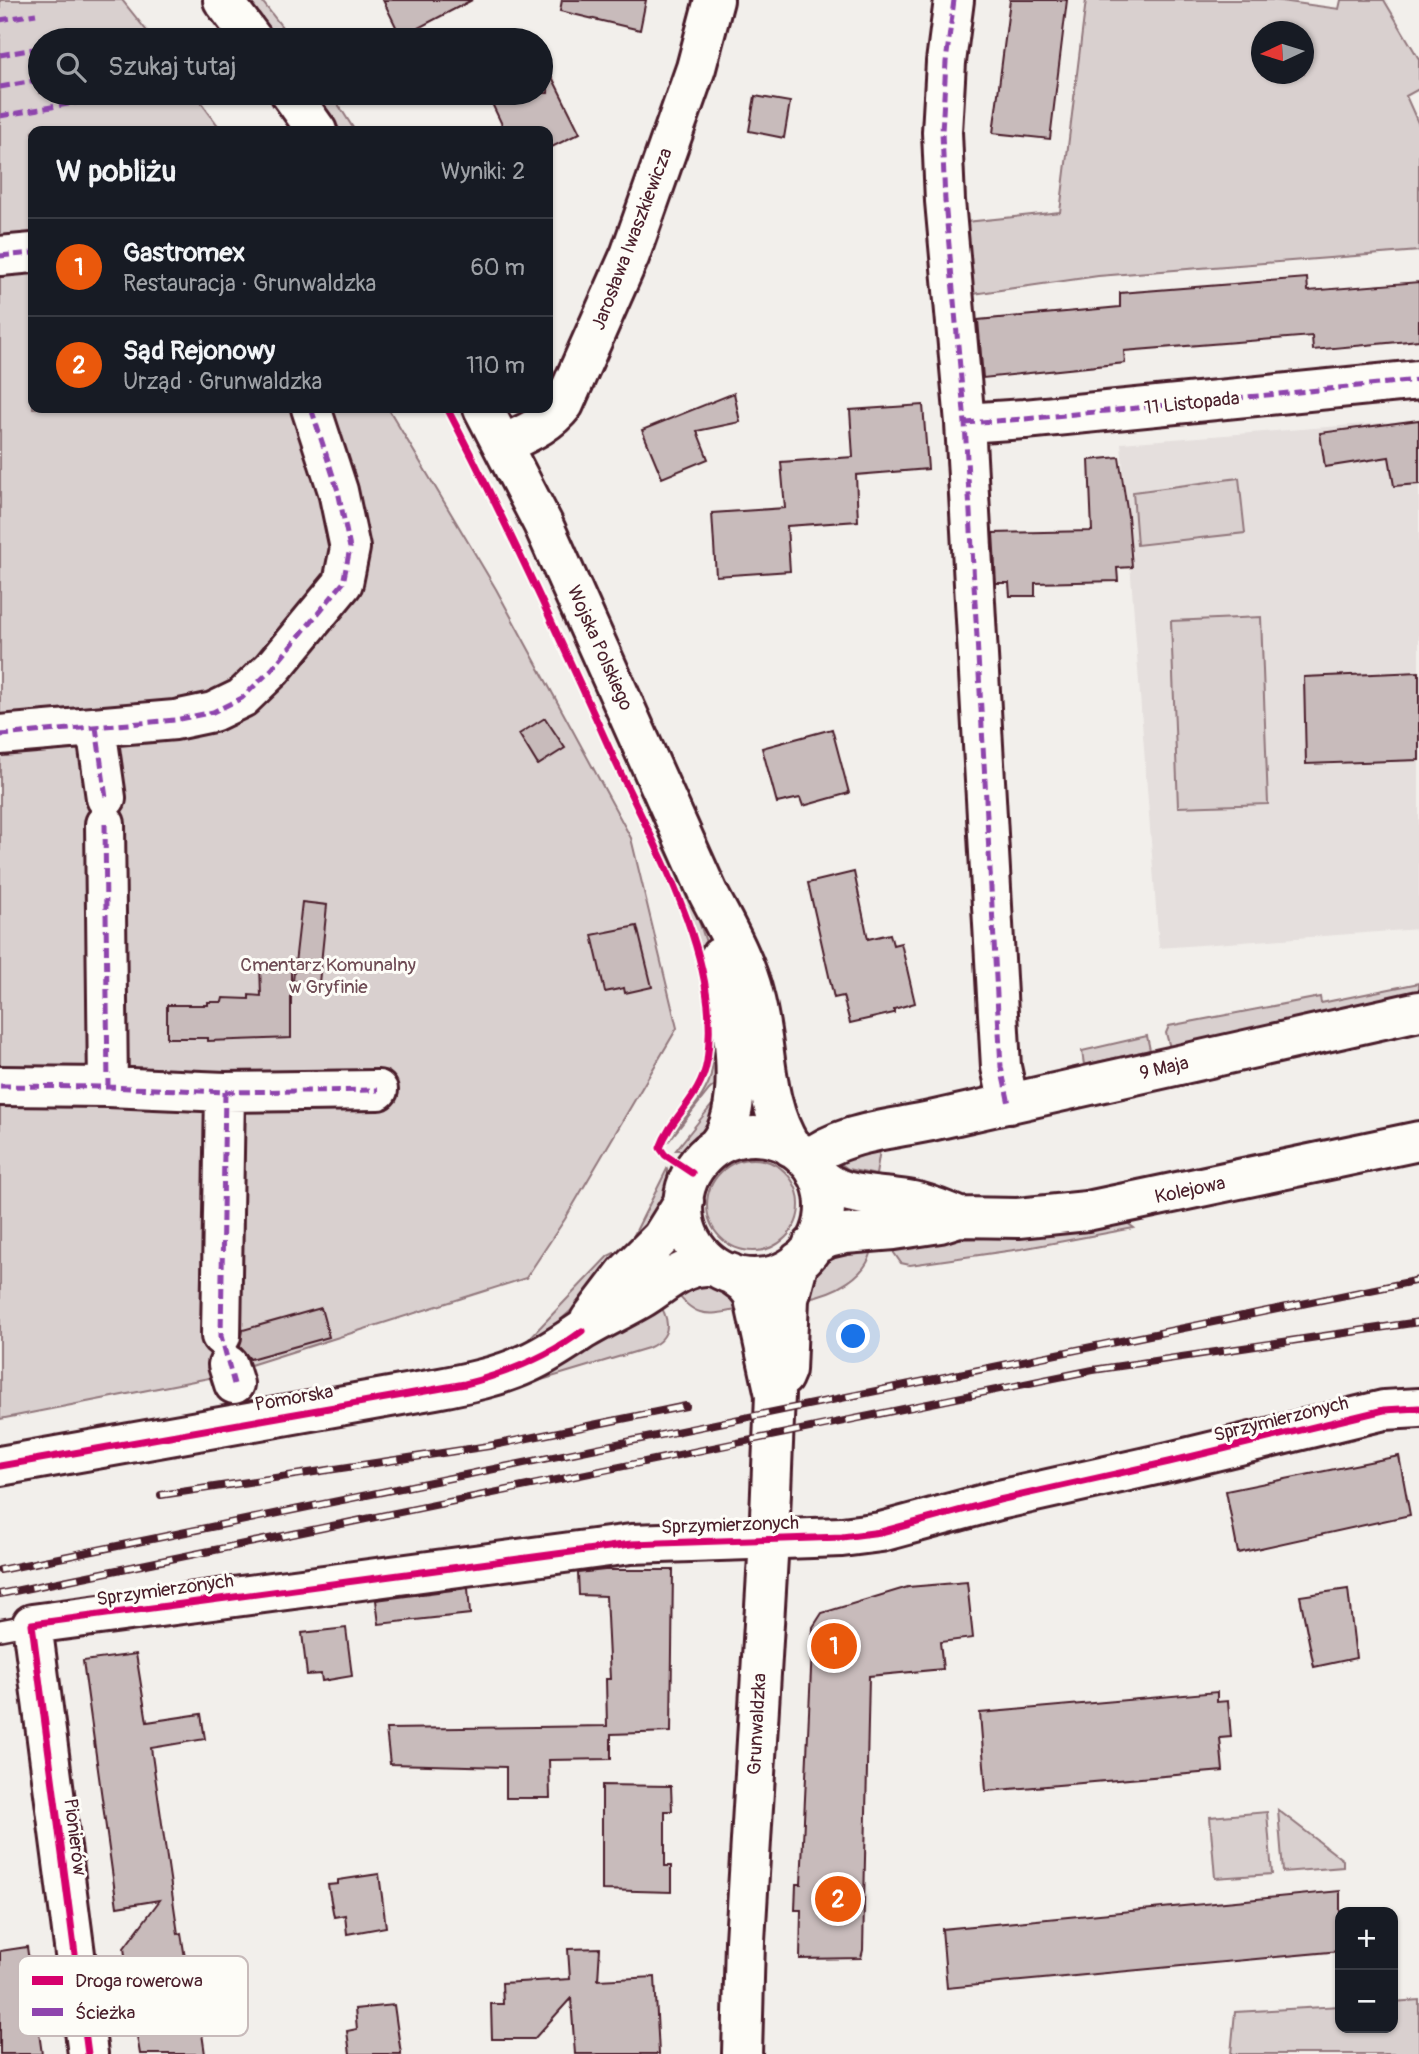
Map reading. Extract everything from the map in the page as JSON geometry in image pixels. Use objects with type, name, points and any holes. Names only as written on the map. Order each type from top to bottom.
[{"type":"street","points":[[223,0],[244,28]]},
{"type":"street","name":"Jarosława Iwaszkiewicza","points":[[504,444],[541,427],[554,417],[564,404],[630,255],[696,68],[713,0]]},
{"type":"street","points":[[954,0],[946,62],[942,132],[945,201],[965,423],[1000,1054],[1009,1104]]},
{"type":"street","points":[[299,105],[313,126]]},
{"type":"street","points":[[0,256],[28,253]]},
{"type":"street","name":"11 Listopada","points":[[965,423],[1419,380]]},
{"type":"street","points":[[0,735],[174,720],[213,712],[242,698],[272,669],[343,583],[350,548],[338,491],[313,413]]},
{"type":"street","name":"Wojska Polskiego","points":[[486,413],[549,536],[708,893],[737,948],[754,993],[761,1024],[773,1108],[780,1128],[804,1160]]},
{"type":"street","points":[[96,727],[105,811],[108,1087]]},
{"type":"street","name":"Wojska Polskiego","points":[[708,893],[733,1038],[734,1112],[717,1146]]},
{"type":"street","name":"9 Maja","points":[[804,1160],[819,1150],[872,1131],[910,1126],[1419,1011]]},
{"type":"street","points":[[0,1086],[225,1092],[378,1090]]},
{"type":"street","points":[[225,1092],[228,1362]]},
{"type":"street","points":[[755,1136],[780,1141],[804,1160],[821,1184],[824,1210],[822,1223],[806,1254],[782,1271],[762,1277],[741,1276],[723,1270],[697,1249],[683,1214],[684,1201],[688,1181],[696,1165],[717,1146],[742,1137],[755,1136]]},
{"type":"street","name":"Kolejowa","points":[[806,1254],[828,1238],[845,1234],[894,1230],[940,1223],[959,1217],[1018,1218],[1087,1212],[1419,1141]]},
{"type":"street","name":"Kolejowa","points":[[804,1160],[834,1188],[851,1193],[906,1200],[959,1217]]},
{"type":"street","name":"Pomorska","points":[[582,1331],[625,1274],[661,1238],[684,1201]]},
{"type":"street","name":"Grunwaldzka","points":[[775,1395],[786,1370],[789,1299],[794,1273],[806,1254]]},
{"type":"street","name":"Pomorska","points":[[0,1466],[465,1384],[527,1364],[556,1349],[582,1331],[642,1298],[678,1273],[698,1266],[723,1270]]},
{"type":"street","name":"Grunwaldzka","points":[[723,1270],[745,1284],[753,1294],[775,1395],[769,1540],[750,1833],[742,2054]]},
{"type":"street","name":"Sprzymierzonych","points":[[16,1627],[631,1544],[842,1538],[881,1532],[999,1500],[1384,1410],[1419,1408]]},
{"type":"street","name":"Pionierów","points":[[16,1627],[71,1956]]},
{"type":"street","name":"Pionierów","points":[[85,2036],[88,2054]]},
{"type":"shaded area","points":[[1419,420],[1419,929],[1159,948],[1121,443]]},
{"type":"green space","name":"Cmentarz Komunalny w Gryfinie","points":[[0,0],[122,0],[144,28],[28,28],[28,105],[203,105],[218,126],[28,126],[28,413],[391,413],[496,589],[631,838],[677,1028],[565,1219],[526,1278],[209,1378],[0,1419]]},
{"type":"green space","points":[[246,0],[261,0],[283,28],[267,28]]},
{"type":"green space","points":[[1086,0],[1274,0],[1339,9],[1341,0],[1384,0],[1419,59],[1419,89],[1406,96],[1419,125],[1419,251],[1098,276],[966,295],[957,223],[1060,212]]},
{"type":"green space","points":[[323,105],[339,105],[352,126],[337,126]]},
{"type":"green space","points":[[1239,478],[1245,533],[1137,545],[1133,492]]},
{"type":"green space","points":[[1261,617],[1268,804],[1178,807],[1171,621]]},
{"type":"green space","points":[[662,847],[670,850],[706,942],[715,980],[718,1020],[716,1084],[668,1142],[701,1098],[709,1081],[714,1030],[708,976],[701,950]]},
{"type":"green space","points":[[1419,983],[1419,996],[1170,1048],[1166,1033],[1169,1026],[1320,997],[1321,1003]]},
{"type":"green space","points":[[1147,1036],[1150,1050],[1084,1065],[1082,1051]]},
{"type":"green space","points":[[715,1101],[720,1102],[705,1131],[686,1150],[676,1150]]},
{"type":"green space","points":[[881,1143],[876,1175],[848,1169],[837,1161]]},
{"type":"green space","points":[[744,1159],[762,1159],[779,1166],[792,1179],[799,1196],[799,1214],[792,1231],[779,1244],[762,1251],[744,1251],[727,1244],[714,1231],[707,1214],[707,1196],[714,1179],[727,1166]]},
{"type":"green space","points":[[667,1169],[672,1187],[638,1241],[634,1235]]},
{"type":"green space","points":[[1122,1219],[1134,1228],[1021,1249],[910,1265],[901,1263],[894,1253],[893,1241],[1045,1236]]},
{"type":"green space","points":[[873,1243],[871,1255],[865,1265],[848,1282],[826,1293],[803,1299],[816,1274],[829,1260]]},
{"type":"green space","points":[[614,1253],[622,1255],[578,1304],[554,1325],[526,1342],[608,1256]]},
{"type":"green space","points":[[690,1284],[719,1290],[742,1309],[720,1313],[703,1313],[696,1310],[688,1306],[673,1288]]},
{"type":"green space","points":[[656,1299],[664,1313],[667,1327],[666,1333],[656,1344],[518,1387]]},
{"type":"green space","points":[[1278,1810],[1343,1860],[1343,1867],[1283,1872]]},
{"type":"green space","points":[[1267,1812],[1272,1874],[1215,1878],[1210,1817]]},
{"type":"green space","points":[[1419,2000],[1419,2054],[1231,2054],[1235,2012],[1335,2006],[1335,2033],[1398,2033],[1398,2002]]},
{"type":"building","points":[[383,0],[472,0],[418,28],[397,28]]},
{"type":"building","points":[[562,0],[646,0],[640,30],[560,11]]},
{"type":"building","points":[[1010,0],[1067,0],[1050,139],[993,133]]},
{"type":"building","points":[[553,79],[580,133],[553,146],[553,126],[503,126],[493,105],[553,105]]},
{"type":"building","points":[[755,96],[790,102],[784,138],[749,131]]},
{"type":"building","points":[[1307,278],[1308,291],[1419,282],[1419,340],[1313,350],[1312,336],[1124,351],[1125,363],[983,378],[978,320],[1120,307],[1120,293]]},
{"type":"building","points":[[734,393],[740,422],[697,431],[708,459],[662,478],[642,430]]},
{"type":"building","points":[[923,405],[928,469],[856,475],[858,521],[787,526],[790,571],[716,576],[712,513],[785,508],[781,462],[853,457],[850,410]]},
{"type":"building","points":[[1419,420],[1419,484],[1394,486],[1389,457],[1325,467],[1320,433]]},
{"type":"building","points":[[1119,457],[1132,567],[1117,568],[1118,581],[1035,583],[1035,596],[1010,596],[1009,583],[996,583],[993,533],[1092,531],[1089,460]]},
{"type":"building","points":[[1419,672],[1419,760],[1306,764],[1304,677]]},
{"type":"building","points":[[545,718],[565,748],[538,765],[519,734]]},
{"type":"building","points":[[832,729],[849,793],[803,806],[800,798],[777,803],[762,748]]},
{"type":"building","points":[[854,872],[868,939],[890,934],[893,945],[901,943],[915,1003],[894,1009],[894,1013],[850,1023],[843,996],[834,998],[808,883]]},
{"type":"building","points":[[302,902],[327,905],[319,983],[293,981]]},
{"type":"building","points":[[637,926],[652,987],[625,993],[624,988],[605,992],[592,935]]},
{"type":"building","points":[[291,962],[291,1038],[208,1041],[208,1038],[167,1038],[167,1005],[208,1005],[208,1002],[222,1002],[223,998],[249,999],[249,995],[261,996],[260,964]]},
{"type":"building","points":[[321,1308],[329,1337],[250,1359],[240,1347],[243,1330]]},
{"type":"building","points":[[1399,1456],[1410,1515],[1238,1553],[1226,1491]]},
{"type":"building","points":[[605,1570],[673,1570],[671,1732],[611,1734],[611,1759],[549,1760],[550,1798],[506,1798],[506,1767],[390,1764],[386,1729],[607,1726],[606,1679],[610,1679],[606,1596],[579,1595],[578,1573]]},
{"type":"building","points":[[967,1582],[973,1638],[940,1642],[943,1669],[869,1676],[861,1958],[800,1959],[801,1910],[795,1910],[796,1884],[801,1884],[813,1627],[822,1613],[908,1587]]},
{"type":"building","points":[[468,1588],[470,1614],[379,1624],[376,1600]]},
{"type":"building","points":[[1348,1589],[1356,1658],[1314,1667],[1300,1596]]},
{"type":"building","points":[[346,1628],[352,1676],[322,1681],[321,1674],[307,1675],[302,1633]]},
{"type":"building","points":[[136,1654],[147,1722],[201,1714],[205,1739],[151,1748],[178,1934],[181,1933],[185,1956],[125,1956],[124,1948],[160,1900],[117,1907],[83,1661]]},
{"type":"building","points":[[1217,1692],[1217,1702],[1228,1701],[1231,1737],[1220,1738],[1223,1771],[986,1791],[980,1713]]},
{"type":"building","points":[[602,1785],[671,1786],[672,1811],[665,1811],[665,1866],[671,1866],[671,1892],[602,1890]]},
{"type":"building","points":[[379,1874],[386,1927],[347,1934],[345,1915],[334,1917],[328,1885],[338,1884],[338,1880]]},
{"type":"building","points":[[1340,1891],[1340,1907],[1335,1907],[1335,1951],[947,1988],[942,1929]]},
{"type":"building","points":[[27,1947],[28,1956],[18,1956],[18,2036],[39,2036],[42,2054],[0,2054],[0,1951]]},
{"type":"building","points":[[600,1948],[598,1980],[655,1977],[659,2054],[575,2054],[571,1998],[534,2039],[492,2039],[491,2004],[503,2004],[502,1983],[570,1979],[568,1949]]},
{"type":"building","points":[[394,2005],[401,2054],[350,2054],[347,2031],[357,2029],[355,2009]]},
{"type":"building","points":[[137,2036],[202,2036],[205,2054],[140,2054]]},
{"type":"railway","points":[[0,1570],[1419,1280]]},
{"type":"railway","points":[[0,1594],[1093,1370],[1419,1322]]},
{"type":"railway","points":[[161,1495],[489,1446],[686,1406]]},
{"type":"marked path","points":[[954,0],[946,62],[942,132],[945,201],[965,423],[1001,1067],[1009,1104]]},
{"type":"marked path","points":[[0,20],[36,14]]},
{"type":"marked path","points":[[0,55],[28,50]]},
{"type":"marked path","points":[[0,87],[28,82]]},
{"type":"marked path","points":[[0,116],[63,105]]},
{"type":"marked path","points":[[0,256],[28,253]]},
{"type":"marked path","points":[[965,423],[1419,380]]},
{"type":"marked path","points":[[0,735],[175,720],[213,712],[242,698],[272,669],[343,583],[350,548],[338,491],[313,413]]},
{"type":"marked path","points":[[96,727],[106,798]]},
{"type":"marked path","points":[[105,824],[108,1087]]},
{"type":"marked path","points":[[0,1086],[225,1092],[378,1090]]},
{"type":"marked path","points":[[225,1092],[221,1336],[234,1384]]},
{"type":"cycle path","points":[[450,413],[532,579],[664,863],[694,941],[705,981],[709,1021],[707,1061],[699,1086],[665,1136],[660,1148],[665,1155],[692,1173]]},
{"type":"cycle path","points":[[0,1466],[465,1384],[526,1364],[582,1331]]},
{"type":"cycle path","points":[[75,1956],[32,1624],[631,1544],[842,1537],[881,1532],[999,1500],[1384,1410],[1419,1408]]},
{"type":"cycle path","points":[[86,2036],[88,2054]]},
{"type":"place","name":"Gastromex","points":[[834,1646]]},
{"type":"place","name":"Sąd Rejonowy","points":[[838,1899]]}]
